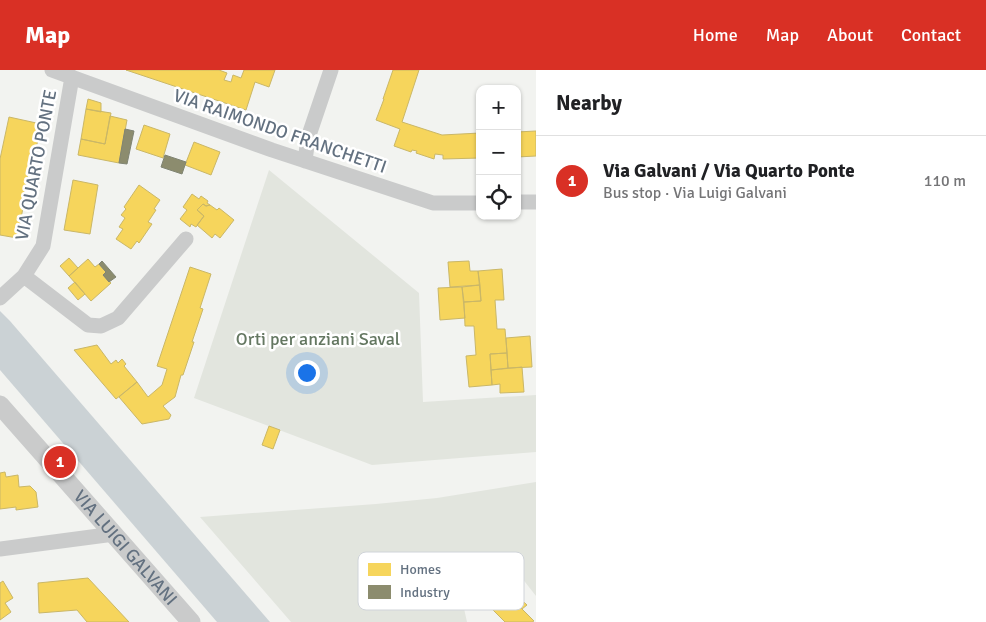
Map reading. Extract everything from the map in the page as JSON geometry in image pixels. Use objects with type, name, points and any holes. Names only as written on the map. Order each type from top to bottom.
[{"type":"street","name":"VIA QUARTO PONTE","points":[[3,291],[24,276],[43,246],[72,78],[52,70]]},
{"type":"street","points":[[305,161],[308,138],[331,70]]},
{"type":"street","name":"VIA RAIMONDO FRANCHETTI","points":[[72,78],[305,161],[433,203],[476,203]]},
{"type":"street","points":[[521,202],[536,202]]},
{"type":"street","points":[[24,276],[88,325],[101,326],[118,318],[186,239]]},
{"type":"street","name":"VIA LUIGI GALVANI","points":[[0,406],[190,622]]},
{"type":"street","points":[[0,549],[114,534]]},
{"type":"green space","name":"Orti per anziani Saval","points":[[269,170],[419,293],[423,402],[536,395],[536,452],[372,465],[194,398]]},
{"type":"green space","points":[[536,482],[536,596],[524,581],[524,552],[358,552],[358,610],[464,610],[467,622],[291,622],[200,517],[376,504],[437,498]]},
{"type":"shaded area","points":[[0,311],[270,622],[217,622],[0,370]]},
{"type":"building: Homes","points":[[126,70],[219,70],[227,73],[224,80],[231,82],[233,75],[241,78],[244,70],[275,70],[269,87],[255,82],[246,110]]},
{"type":"building: Homes","points":[[393,70],[419,70],[402,122],[442,135],[476,133],[476,158],[443,159],[443,155],[435,154],[434,159],[416,153],[417,151],[412,150],[411,152],[394,146],[400,129],[376,120]]},
{"type":"building: Homes","points":[[88,99],[101,103],[101,112],[86,109]]},
{"type":"building: Homes","points":[[86,109],[111,113],[105,144],[81,139]]},
{"type":"building: Homes","points":[[110,116],[127,120],[119,163],[78,155],[81,139],[105,144]]},
{"type":"building: Homes","points":[[9,117],[41,124],[33,164],[30,164],[17,238],[0,235],[0,159]]},
{"type":"building: Homes","points":[[144,125],[170,134],[163,158],[136,149]]},
{"type":"building: Homes","points":[[536,131],[536,156],[521,157],[521,132]]},
{"type":"building: Homes","points":[[194,142],[220,152],[211,175],[185,165]]},
{"type":"building: Homes","points":[[73,180],[98,185],[90,234],[64,230]]},
{"type":"building: Homes","points":[[139,185],[160,200],[148,222],[152,224],[139,243],[137,241],[131,249],[116,239],[123,229],[119,227],[125,218],[121,215],[126,209],[124,207]]},
{"type":"building: Homes","points":[[192,194],[199,199],[201,196],[210,205],[206,206],[203,204],[197,210],[204,216],[196,227],[191,224],[190,227],[180,219],[187,210],[183,207]]},
{"type":"building: Homes","points":[[203,204],[206,206],[210,205],[217,210],[219,208],[234,220],[220,238],[215,234],[212,238],[197,225],[204,216],[197,210]]},
{"type":"building: Homes","points":[[69,258],[78,268],[69,276],[60,266]]},
{"type":"building: Homes","points":[[88,259],[95,267],[99,264],[106,272],[103,275],[111,283],[91,301],[69,276]]},
{"type":"building: Homes","points":[[469,261],[470,271],[478,271],[480,285],[450,287],[448,262]]},
{"type":"building: Homes","points":[[190,267],[211,274],[200,308],[203,309],[192,342],[194,342],[183,375],[181,375],[175,397],[163,406],[171,415],[169,419],[142,424],[119,397],[137,382],[148,397],[162,385],[167,369],[157,366]]},
{"type":"building: Homes","points":[[502,269],[504,300],[495,300],[497,329],[505,329],[507,353],[490,354],[492,385],[469,387],[466,356],[476,355],[474,326],[465,326],[464,302],[481,301],[478,271]]},
{"type":"building: Homes","points":[[75,282],[85,294],[78,300],[68,288]]},
{"type":"building: Homes","points":[[480,285],[481,301],[464,302],[462,287]]},
{"type":"building: Homes","points":[[462,287],[465,318],[440,320],[438,288]]},
{"type":"building: Homes","points":[[530,336],[532,367],[508,368],[506,338]]},
{"type":"building: Homes","points":[[97,345],[111,364],[116,360],[118,363],[122,359],[126,364],[124,366],[137,382],[116,399],[74,350]]},
{"type":"building: Homes","points":[[507,353],[508,368],[491,370],[490,354]]},
{"type":"building: Homes","points":[[522,367],[524,392],[500,393],[500,384],[492,385],[491,370]]},
{"type":"building: Homes","points":[[269,426],[280,430],[273,449],[262,445]]},
{"type":"building: Homes","points":[[5,472],[6,477],[18,475],[19,487],[30,486],[36,492],[38,507],[16,510],[16,507],[0,509],[0,473]]},
{"type":"building: Homes","points":[[88,578],[129,622],[87,622],[77,610],[39,613],[38,583]]},
{"type":"building: Homes","points":[[3,581],[13,598],[5,603],[11,612],[0,620],[0,583]]},
{"type":"building: Homes","points":[[493,610],[523,610],[534,621],[532,622],[505,622]]},
{"type":"building: Industry","points":[[125,129],[134,131],[127,164],[119,163]]},
{"type":"building: Industry","points":[[165,155],[186,162],[182,174],[161,167]]},
{"type":"building: Industry","points":[[102,261],[116,277],[109,282],[103,275],[106,272],[99,264]]},
{"type":"place","name":"Via Galvani / Via Quarto Ponte","points":[[60,462]]}]
